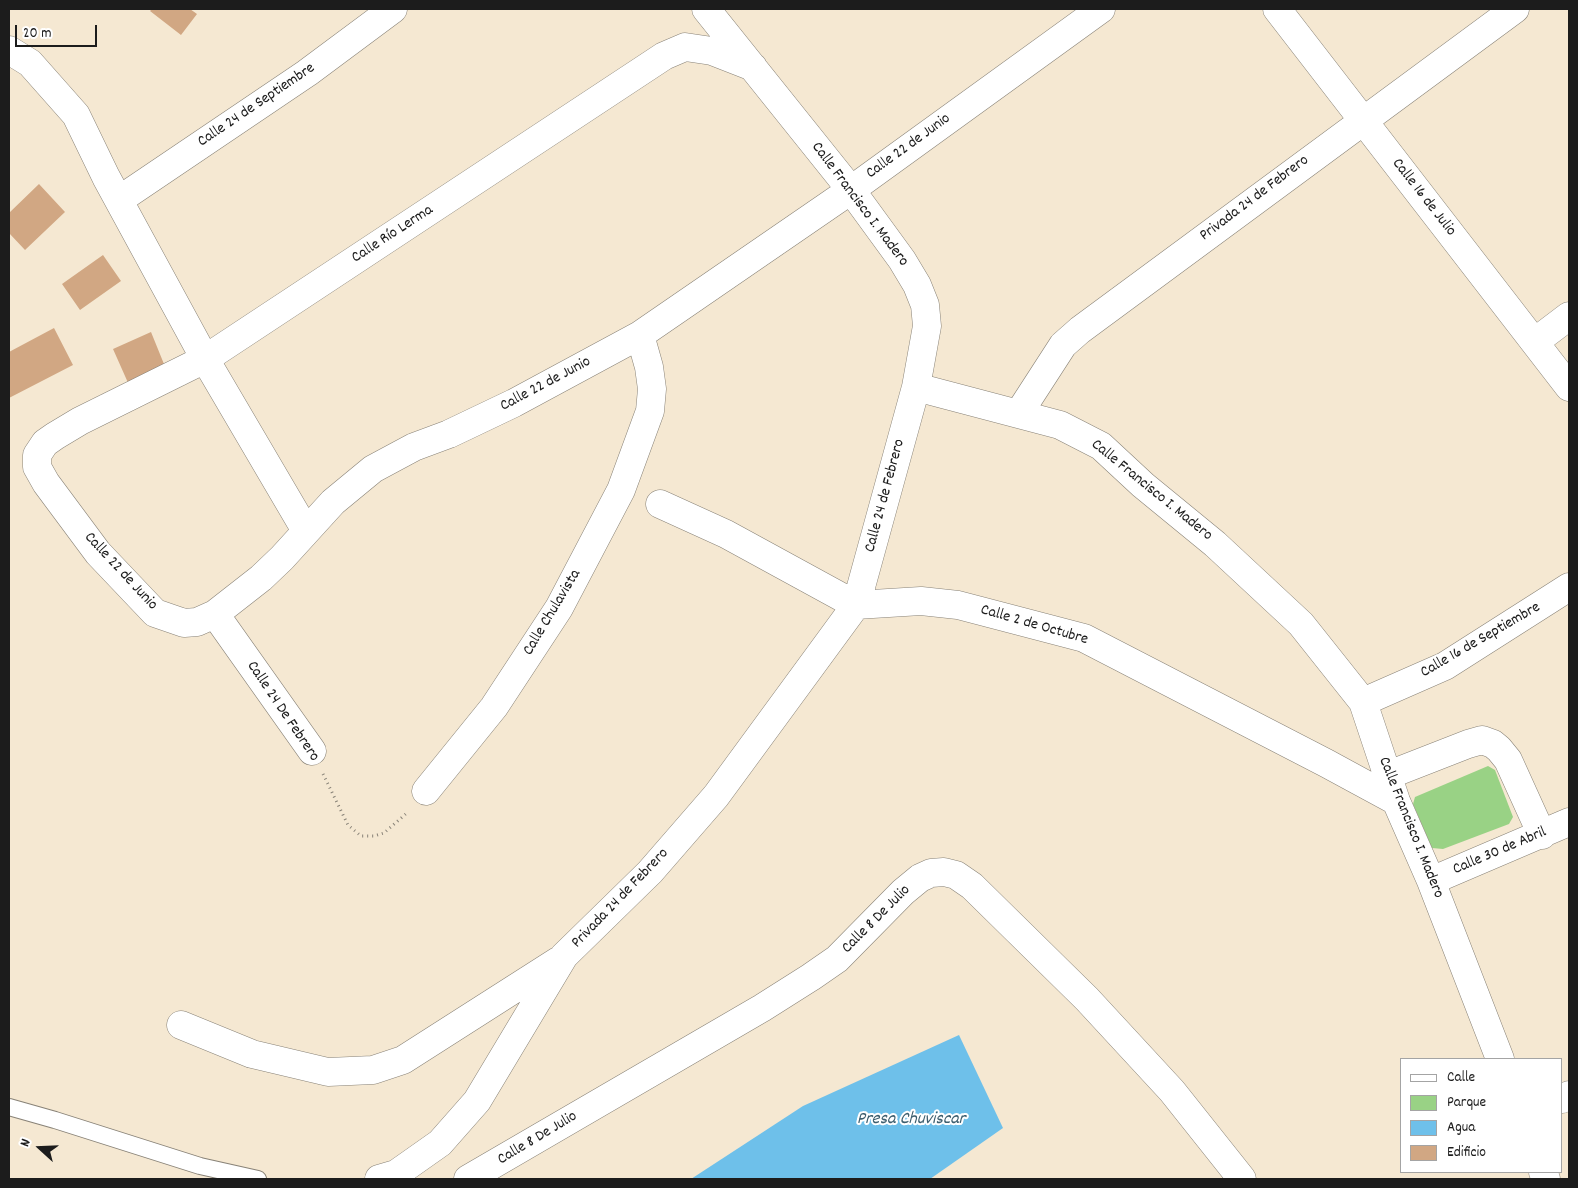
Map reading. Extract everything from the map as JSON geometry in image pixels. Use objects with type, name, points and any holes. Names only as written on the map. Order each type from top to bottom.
[{"type":"street","name":"Calle 24 de Septiembre","points":[[119,200],[307,73],[393,9]]},
{"type":"street","name":"Calle 22 de Junio","points":[[37,455],[37,467],[46,483],[98,553],[155,612],[184,623],[197,622],[215,614],[268,571],[333,502],[373,469],[414,447],[449,434],[514,403],[640,335],[851,190],[1101,9]]},
{"type":"street","name":"Calle 16 de Julio","points":[[1277,9],[1569,386]]},
{"type":"street","name":"Privada 24 de Febrero","points":[[1019,413],[1063,345],[1080,330],[1362,120],[1515,9]]},
{"type":"street","name":"Calle Francisco I. Madero","points":[[717,13],[753,68],[851,190],[902,260],[925,305],[927,326],[916,387],[1060,425],[1100,446],[1143,485],[1215,544],[1300,624],[1363,702],[1391,789],[1432,881],[1500,1058]]},
{"type":"street","name":"Calle Río Lerma","points":[[37,455],[45,443],[80,421],[205,359],[664,56],[685,47],[712,51],[753,68]]},
{"type":"street","points":[[9,50],[30,63],[76,115],[119,200],[205,359],[306,531]]},
{"type":"street","points":[[1536,341],[1569,316]]},
{"type":"street","name":"Calle Chulavista","points":[[426,791],[494,708],[559,608],[621,490],[650,411],[652,390],[649,367],[640,335]]},
{"type":"street","name":"Calle 24 de Febrero","points":[[856,605],[916,387]]},
{"type":"street","points":[[660,504],[726,534],[856,605]]},
{"type":"street","name":"Calle 16 de Septiembre","points":[[1363,702],[1445,666],[1569,587]]},
{"type":"street","name":"Calle 2 de Octubre","points":[[856,605],[921,600],[958,606],[1084,638],[1326,762],[1391,789]]},
{"type":"street","name":"Privada 24 de Febrero","points":[[379,1179],[396,1174],[440,1143],[477,1101],[564,956],[650,872],[716,796],[856,605]]},
{"type":"street","name":"Calle 24 De Febrero","points":[[215,614],[312,751]]},
{"type":"street","points":[[1391,789],[1468,744],[1482,740],[1500,748],[1508,760],[1542,835]]},
{"type":"street","name":"Calle 30 de Abril","points":[[1432,881],[1569,822]]},
{"type":"street","name":"Calle 8 De Julio","points":[[468,1179],[762,1008],[837,959],[903,892],[920,878],[931,873],[944,872],[956,875],[972,886],[1087,999],[1172,1091],[1242,1179]]},
{"type":"street","points":[[181,1025],[252,1054],[328,1072],[373,1070],[403,1060],[564,956]]},
{"type":"lane","points":[[9,1107],[200,1166],[258,1179]]},
{"type":"path","name":"Calle 24 De Febrero","points":[[312,751],[348,825],[361,836],[374,836],[384,833],[409,811],[426,791]]},
{"type":"green space","points":[[1488,766],[1495,770],[1513,817],[1509,824],[1443,849],[1432,848],[1413,804],[1415,797]]},
{"type":"water","name":"Presa Chuviscar","points":[[959,1035],[1003,1128],[930,1179],[691,1179],[803,1106]]},
{"type":"building","points":[[152,9],[190,9],[197,14],[181,35],[150,11]]},
{"type":"building","points":[[39,184],[65,212],[25,250],[9,233],[9,213]]},
{"type":"building","points":[[103,255],[121,281],[80,310],[62,284]]},
{"type":"building","points":[[54,328],[73,365],[9,398],[9,352]]},
{"type":"building","points":[[151,332],[166,369],[129,385],[113,349]]}]
